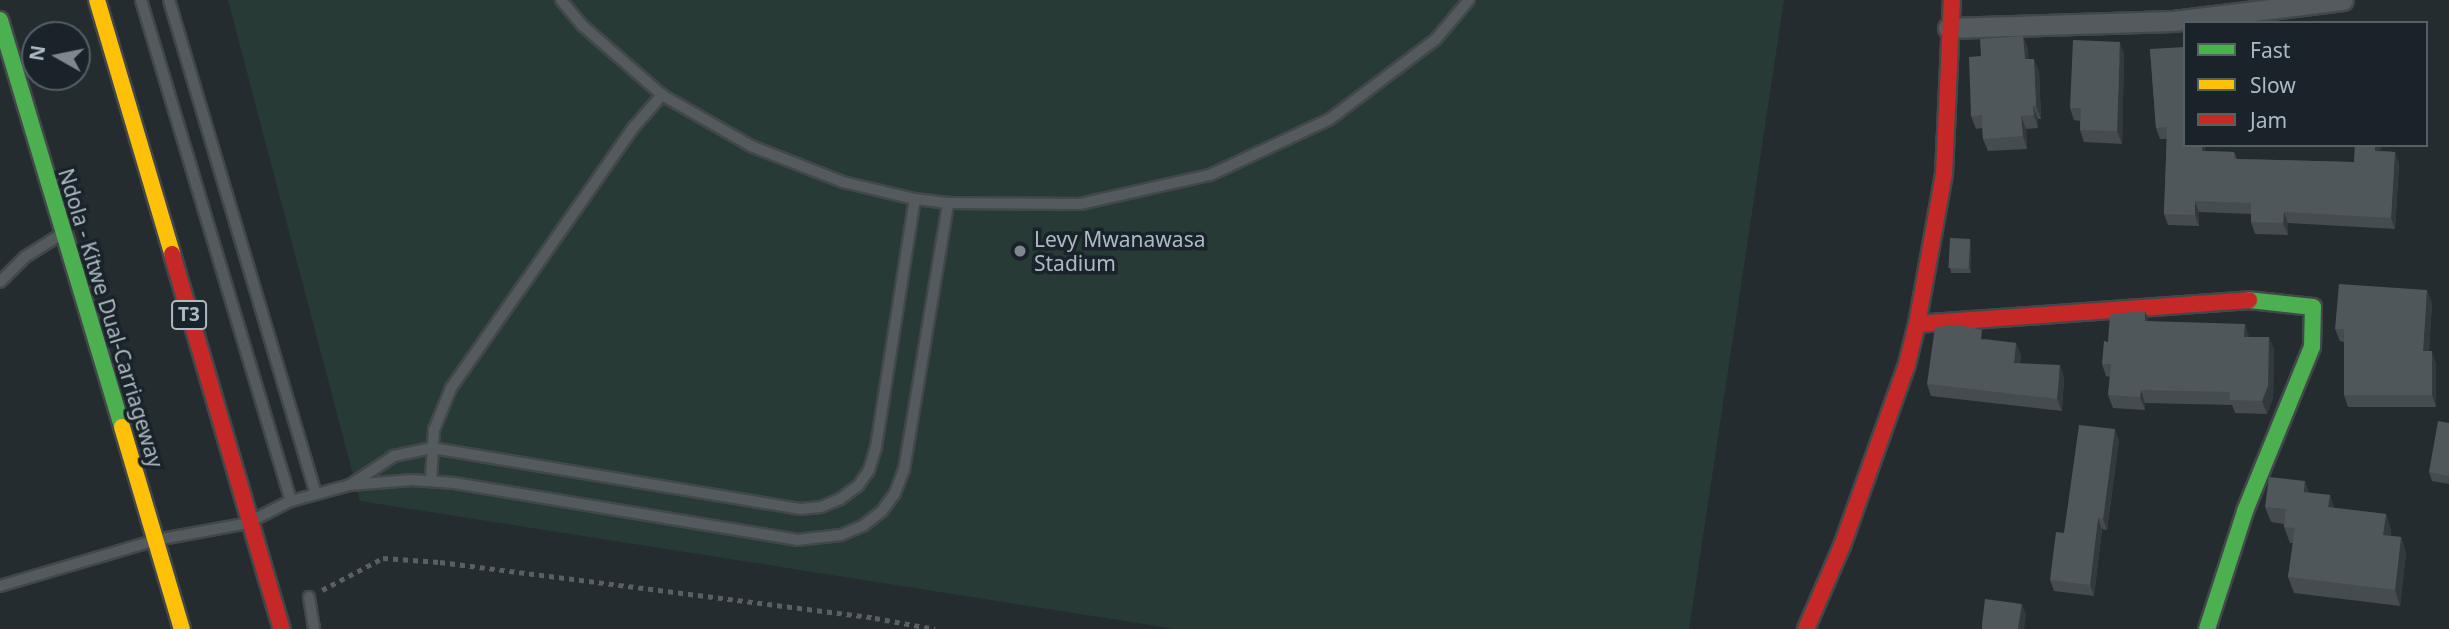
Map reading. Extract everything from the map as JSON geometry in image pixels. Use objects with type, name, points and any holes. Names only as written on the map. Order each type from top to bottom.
[{"type":"main road","name":"T3","points":[[97,0],[282,629]]},
{"type":"main road","points":[[1806,629],[1842,546],[1907,365],[1917,324],[1931,259],[1944,174],[1948,29],[1952,0]]},
{"type":"main road","name":"Ndola - Kitwe Dual-Carriageway","points":[[0,20],[182,629]]},
{"type":"main road","points":[[1917,324],[2260,299],[2313,307],[2312,347],[2245,511],[2207,629]]},
{"type":"street","points":[[1948,29],[2173,21],[2343,0]]},
{"type":"lane","points":[[141,0],[290,501]]},
{"type":"lane","points":[[169,0],[316,494]]},
{"type":"lane","points":[[561,0],[583,26],[662,96],[751,146],[843,182],[915,199],[948,203],[1080,204],[1210,175],[1330,119],[1436,39],[1469,0]]},
{"type":"lane","points":[[431,480],[432,448],[440,408],[451,387],[634,127],[662,96]]},
{"type":"lane","points":[[350,485],[394,456],[432,448],[801,509],[821,508],[840,499],[858,486],[869,470],[876,447],[915,199]]},
{"type":"lane","points":[[0,586],[156,540],[249,523],[290,501],[350,485],[431,480],[797,540],[841,535],[864,525],[883,511],[895,494],[904,470],[948,203]]},
{"type":"lane","points":[[0,282],[25,257],[63,233]]},
{"type":"lane","points":[[309,597],[314,629]]},
{"type":"path","points":[[309,597],[383,558],[440,562],[875,618],[935,629]]},
{"type":"green space","name":"Levy Mwanawasa Stadium","points":[[228,0],[1784,0],[1689,629],[1176,629],[360,501]]},
{"type":"building","points":[[2023,36],[2025,59],[2034,59],[2034,115],[2021,116],[2023,136],[1983,139],[1982,115],[1971,116],[1969,57],[1981,56],[1980,39]]},
{"type":"building","points":[[2073,40],[2120,42],[2117,131],[2080,130],[2081,108],[2070,108]]},
{"type":"building","points":[[2183,47],[2183,147],[2202,147],[2202,151],[2234,152],[2234,159],[2354,162],[2355,147],[2375,147],[2375,151],[2395,152],[2391,218],[2284,212],[2283,223],[2251,222],[2251,203],[2195,201],[2195,215],[2164,214],[2167,127],[2156,128],[2150,49]]},
{"type":"building","points":[[1950,238],[1970,239],[1968,269],[1948,268]]},
{"type":"building","points":[[2339,284],[2427,290],[2423,351],[2432,351],[2432,395],[2344,395],[2344,329],[2335,329]]},
{"type":"building","points":[[2145,311],[2145,321],[2245,324],[2244,337],[2269,337],[2268,386],[2262,401],[2230,400],[2230,392],[2141,390],[2140,397],[2108,395],[2111,364],[2102,364],[2104,341],[2108,342],[2110,314]]},
{"type":"building","points":[[1960,325],[1982,330],[1981,339],[2016,343],[2014,363],[2060,365],[2057,399],[1927,384],[1935,327]]},
{"type":"building","points":[[2438,421],[2449,423],[2449,476],[2429,472]]},
{"type":"building","points":[[2079,425],[2115,429],[2103,519],[2098,518],[2090,585],[2050,580],[2056,532],[2064,533]]},
{"type":"building","points":[[2269,477],[2305,481],[2304,492],[2330,495],[2328,507],[2386,514],[2383,535],[2401,537],[2395,590],[2288,577],[2295,528],[2284,527],[2286,509],[2265,507]]},
{"type":"building","points":[[1985,599],[2022,604],[2018,629],[1982,629]]},
{"type":"traffic: fast","points":[[0,20],[122,427]]},
{"type":"traffic: fast","points":[[2207,629],[2245,511],[2312,347],[2313,307],[2249,300]]},
{"type":"traffic: slow","points":[[97,0],[172,254]]},
{"type":"traffic: slow","points":[[122,427],[182,629]]},
{"type":"traffic: jam","points":[[1806,629],[1842,546],[1907,364],[1917,324],[1944,174],[1952,0]]},
{"type":"traffic: jam","points":[[172,254],[282,629]]},
{"type":"traffic: jam","points":[[1917,324],[2249,300]]},
{"type":"place","name":"Levy Mwanawasa Stadium","points":[[1020,251]]}]
